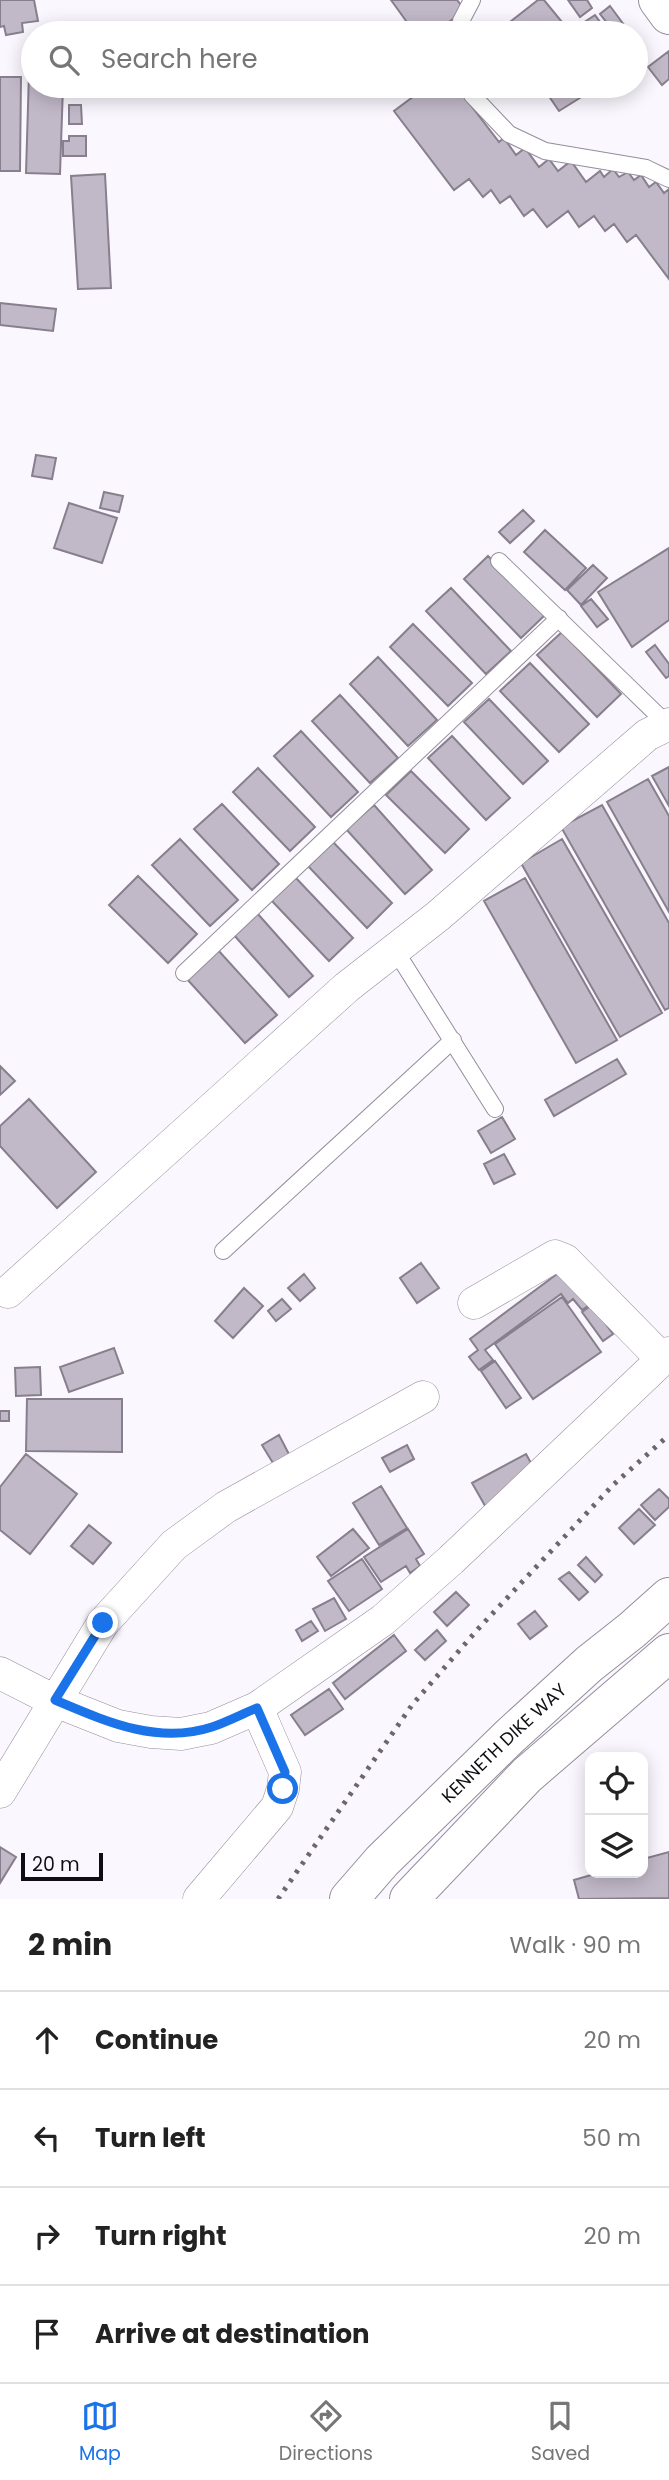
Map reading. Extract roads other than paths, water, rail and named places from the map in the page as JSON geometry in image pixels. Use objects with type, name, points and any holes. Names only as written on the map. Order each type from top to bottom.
[{"type":"highway","points":[[657,0],[669,15]]},
{"type":"highway","name":"KENNETH DIKE WAY","points":[[349,1899],[382,1861],[509,1737],[589,1664],[669,1597]]},
{"type":"highway","points":[[409,1899],[527,1775],[669,1653]]},
{"type":"street","points":[[8,1292],[346,987],[438,916],[647,735],[668,725]]},
{"type":"street","points":[[0,1673],[118,1726],[151,1732],[181,1734],[211,1728],[257,1708],[383,1620],[451,1560],[665,1356],[565,1260],[555,1256],[474,1303]]},
{"type":"street","points":[[0,1792],[103,1623],[174,1545],[226,1507],[422,1397]]},
{"type":"street","points":[[199,1899],[277,1807],[283,1789],[285,1772],[257,1708]]},
{"type":"lane","points":[[461,21],[467,3]]},
{"type":"lane","points":[[475,98],[509,134],[545,151],[646,168],[669,178]]},
{"type":"lane","points":[[499,561],[668,725]]},
{"type":"lane","points":[[184,973],[559,618]]},
{"type":"lane","points":[[395,950],[495,1109]]},
{"type":"lane","points":[[223,1251],[453,1040]]},
{"type":"railway","points":[[278,1899],[412,1705],[478,1629],[613,1485],[669,1435]]}]
